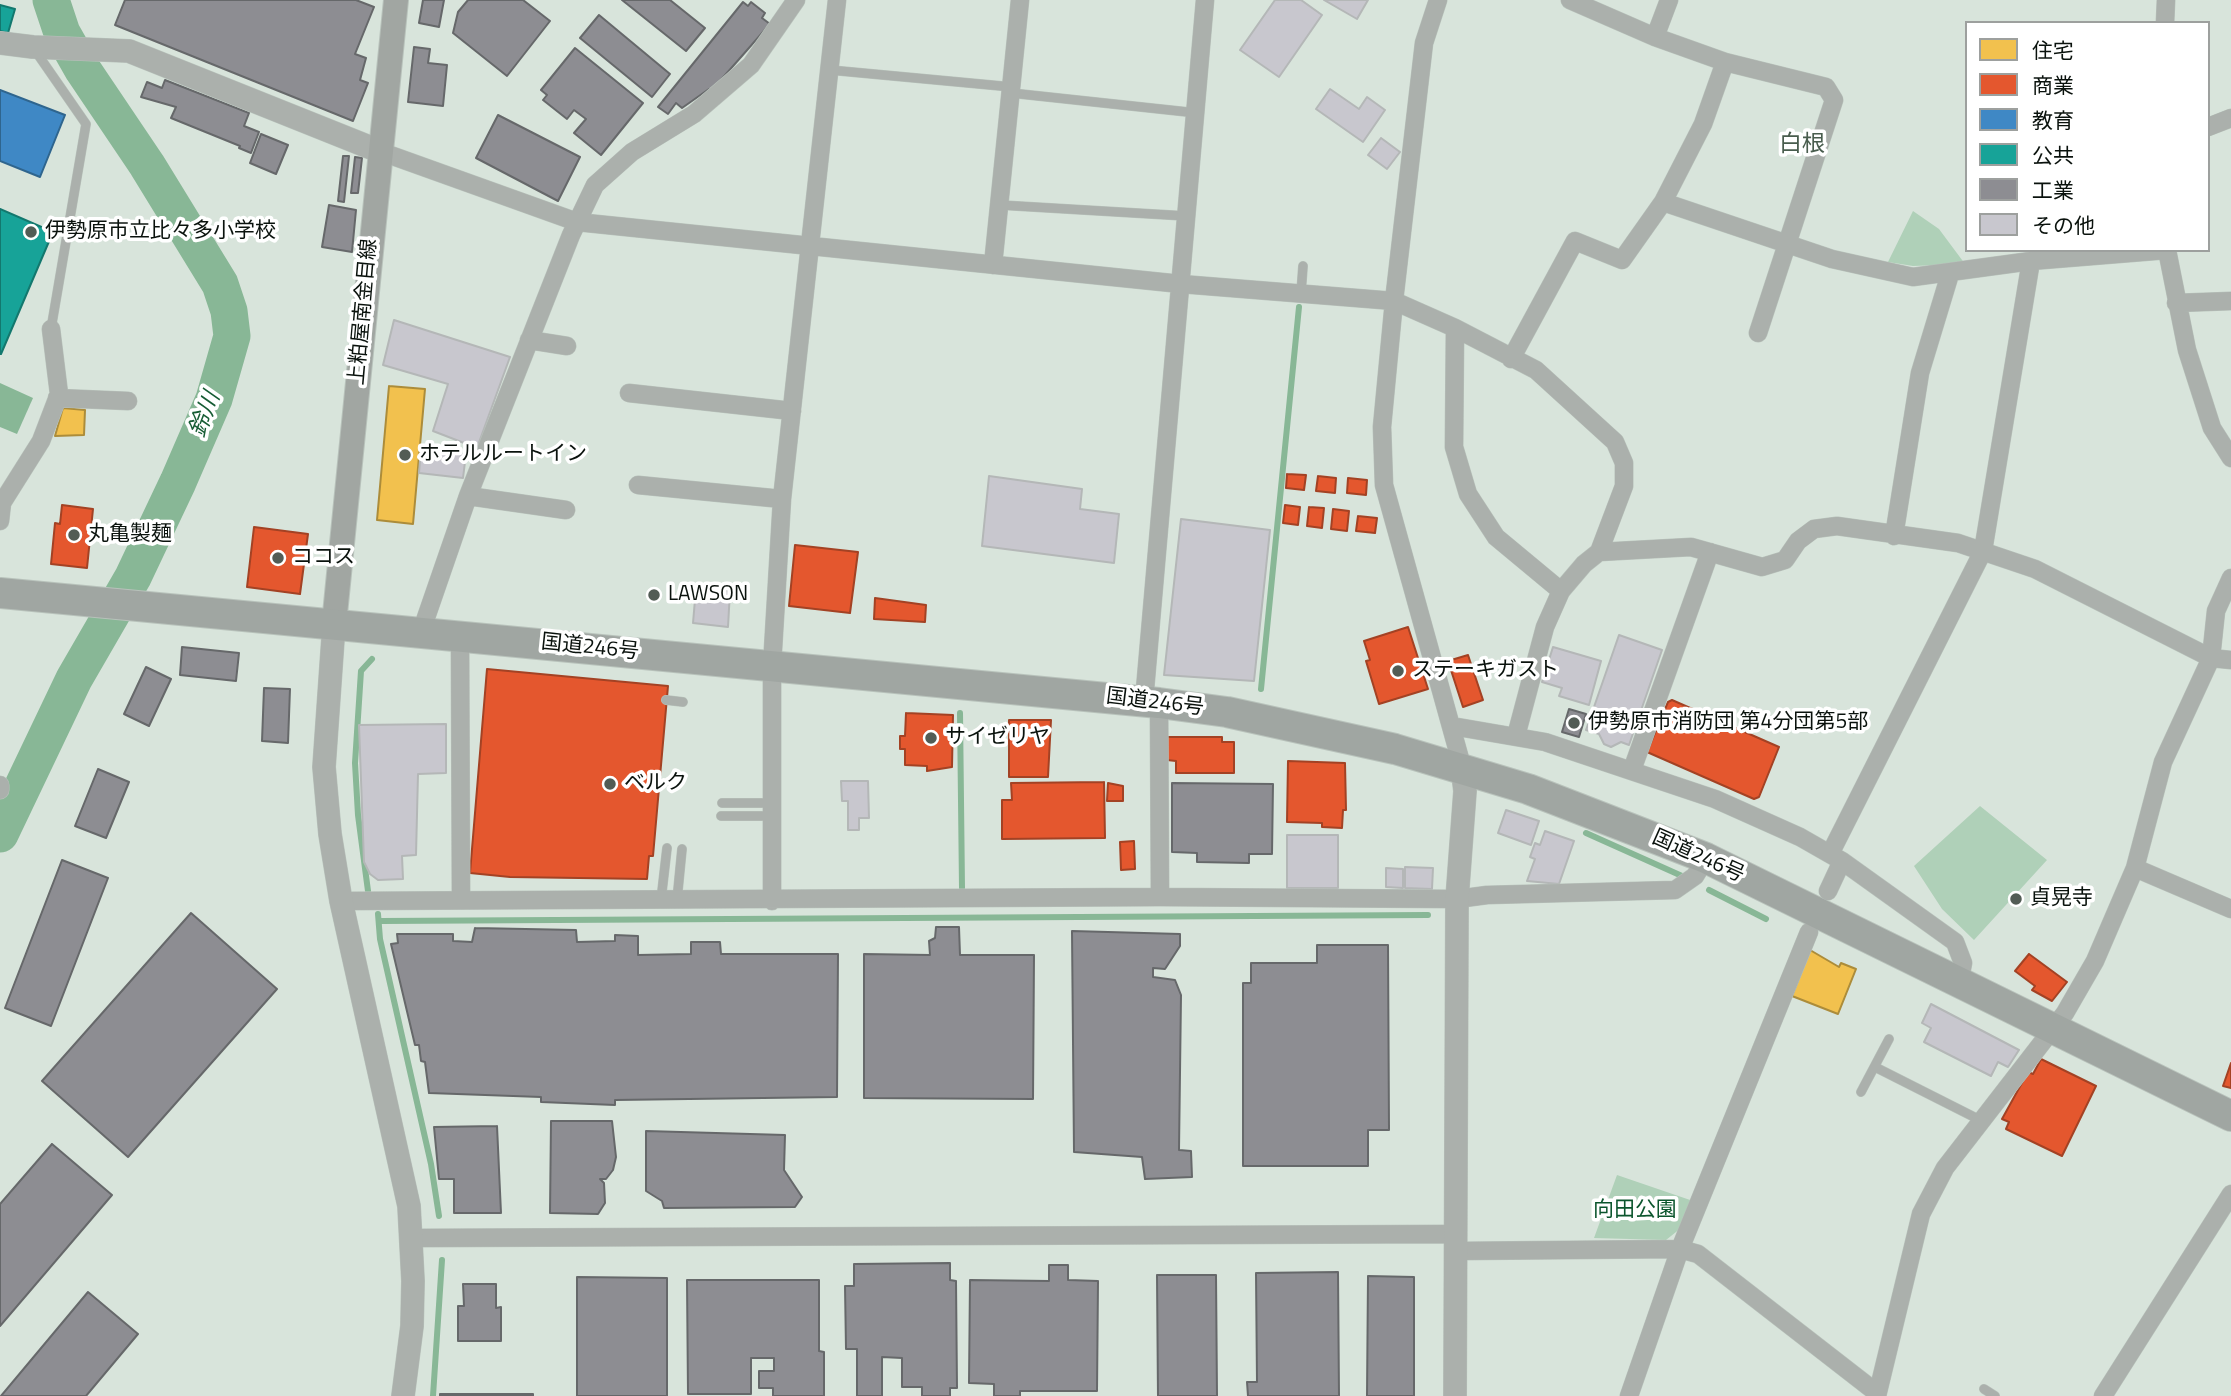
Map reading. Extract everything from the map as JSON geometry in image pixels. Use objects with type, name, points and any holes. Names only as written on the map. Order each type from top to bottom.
[{"type":"highway","name":"国道246号","points":[[0,593],[1152,702],[1227,712],[1462,766],[1618,822],[1706,858],[2231,1116]]},
{"type":"main road","name":"上粕屋南金目線","points":[[334,624],[396,0]]},
{"type":"street","points":[[421,632],[468,496],[577,222],[595,186],[632,152],[694,114],[751,65],[796,0]]},
{"type":"street","points":[[772,901],[772,666],[782,499],[812,247],[837,0]]},
{"type":"street","points":[[993,265],[1020,0]]},
{"type":"street","points":[[1160,897],[1152,702],[1186,216],[1205,0]]},
{"type":"street","points":[[1438,0],[1424,43],[1382,427],[1384,485],[1452,726],[1465,791],[1457,899],[1455,1396]]},
{"type":"street","points":[[1570,0],[1655,37],[1725,62],[1826,87],[1834,100],[1790,244],[1758,333]]},
{"type":"street","points":[[1655,37],[1669,0]]},
{"type":"street","points":[[2165,21],[2166,0]]},
{"type":"street","points":[[0,43],[39,48],[129,51],[379,151],[577,222],[1181,284],[1394,301],[1455,328],[1536,370],[1615,442],[1624,463],[1624,486],[1599,552],[1584,564],[1561,591],[1545,627],[1516,736]]},
{"type":"street","points":[[1511,359],[1575,241],[1622,260],[1663,202],[1703,124],[1725,62]]},
{"type":"street","points":[[2210,126],[2231,118]]},
{"type":"street","points":[[1663,202],[1832,259],[1913,277],[2031,261],[2142,252]]},
{"type":"street","points":[[2167,252],[2187,350],[2212,428],[2231,458]]},
{"type":"street","points":[[1828,891],[1836,858],[1983,551],[2031,261]]},
{"type":"street","points":[[1894,536],[1920,373],[1950,274]]},
{"type":"street","points":[[2176,303],[2231,301]]},
{"type":"street","points":[[1455,328],[1454,447],[1468,494],[1496,537],[1561,591]]},
{"type":"street","points":[[0,521],[2,503],[41,441],[57,397],[51,329]]},
{"type":"street","points":[[529,340],[567,346]]},
{"type":"street","points":[[629,393],[792,411]]},
{"type":"street","points":[[57,397],[128,401]]},
{"type":"street","points":[[638,485],[782,499]]},
{"type":"street","points":[[468,496],[566,510]]},
{"type":"street","points":[[1599,552],[1691,547],[1762,568],[1785,560],[1798,541],[1814,529],[1837,526],[1958,543],[2035,569],[2211,658],[2231,660]]},
{"type":"street","points":[[1632,770],[1710,552]]},
{"type":"street","points":[[412,1238],[1455,1243],[1680,1249],[1698,1254],[1877,1394],[1921,1214],[1945,1168],[2065,1013],[2095,961],[2135,868],[2162,762],[2211,658],[2216,611],[2231,578]]},
{"type":"street","points":[[334,624],[324,767],[330,834],[341,901],[402,1172],[412,1238],[412,1326],[403,1396]]},
{"type":"street","points":[[460,636],[461,900]]},
{"type":"street","points":[[1452,726],[1516,736],[1632,770],[1715,799],[1836,858],[1955,942],[1963,963],[1959,984]]},
{"type":"street","points":[[0,785],[0,790]]},
{"type":"street","points":[[341,901],[772,901],[1160,897],[1457,899],[1487,895],[1675,890],[1695,876],[1706,858]]},
{"type":"street","points":[[2135,868],[2231,909]]},
{"type":"street","points":[[1629,1396],[1680,1249],[1809,932]]},
{"type":"street","points":[[2104,1396],[2231,1194]]},
{"type":"lane","points":[[39,48],[86,124],[51,329]]},
{"type":"lane","points":[[830,70],[1197,113]]},
{"type":"lane","points":[[1000,205],[1186,216]]},
{"type":"lane","points":[[1301,293],[1304,266]]},
{"type":"lane","points":[[666,700],[683,702]]},
{"type":"lane","points":[[722,803],[772,809]]},
{"type":"lane","points":[[721,816],[772,809]]},
{"type":"lane","points":[[667,848],[669,900]]},
{"type":"lane","points":[[669,900],[682,849]]},
{"type":"lane","points":[[1861,1092],[1889,1039]]},
{"type":"lane","points":[[1875,1067],[1980,1121]]},
{"type":"lane","points":[[1984,1389],[1995,1396]]},
{"type":"green space","points":[[1913,211],[1939,229],[1965,264],[1913,266],[1888,262]]},
{"type":"green space","points":[[1980,806],[2047,860],[1974,940],[1942,909],[1914,866]]},
{"type":"green space","name":"向田公園","points":[[1617,1175],[1693,1201],[1681,1228],[1666,1240],[1594,1238]]},
{"type":"shaded area","points":[[0,383],[33,398],[17,434],[0,427]]},
{"type":"building: 住宅","points":[[389,386],[425,389],[413,524],[377,520]]},
{"type":"building: 住宅","points":[[63,408],[85,410],[84,435],[55,436]]},
{"type":"building: 住宅","points":[[1810,950],[1839,967],[1841,963],[1856,969],[1838,1014],[1792,996]]},
{"type":"building: 商業","points":[[1287,474],[1306,475],[1304,490],[1286,488]]},
{"type":"building: 商業","points":[[1318,476],[1336,478],[1335,493],[1316,491]]},
{"type":"building: 商業","points":[[1348,478],[1367,480],[1366,495],[1347,493]]},
{"type":"building: 商業","points":[[62,505],[93,509],[87,568],[51,564],[55,523],[60,524]]},
{"type":"building: 商業","points":[[1285,505],[1300,507],[1298,525],[1283,523]]},
{"type":"building: 商業","points":[[1309,507],[1324,508],[1322,528],[1307,526]]},
{"type":"building: 商業","points":[[1333,509],[1349,511],[1347,531],[1331,529]]},
{"type":"building: 商業","points":[[1358,516],[1377,518],[1375,533],[1356,531]]},
{"type":"building: 商業","points":[[254,527],[308,534],[300,594],[247,587]]},
{"type":"building: 商業","points":[[795,545],[858,552],[850,613],[789,606]]},
{"type":"building: 商業","points":[[875,598],[926,605],[925,622],[874,619]]},
{"type":"building: 商業","points":[[1408,627],[1428,689],[1379,704],[1366,661],[1370,660],[1364,641]]},
{"type":"building: 商業","points":[[1468,655],[1483,700],[1463,707],[1448,661]]},
{"type":"building: 商業","name":"ベルク","points":[[487,669],[668,686],[653,856],[649,856],[647,879],[510,877],[470,873]]},
{"type":"building: 商業","points":[[1672,700],[1779,747],[1759,797],[1754,799],[1647,752],[1668,702]]},
{"type":"building: 商業","points":[[906,713],[953,715],[952,767],[927,771],[927,766],[905,765],[905,749],[900,749],[900,736],[905,736]]},
{"type":"building: 商業","points":[[1009,720],[1051,720],[1048,777],[1009,777]]},
{"type":"building: 商業","points":[[1167,737],[1222,737],[1222,742],[1234,742],[1234,773],[1176,773],[1176,761],[1167,760]]},
{"type":"building: 商業","points":[[1288,761],[1345,763],[1346,810],[1343,810],[1342,828],[1322,827],[1322,823],[1287,822]]},
{"type":"building: 商業","points":[[1104,782],[1105,838],[1002,839],[1002,800],[1012,800],[1011,783]]},
{"type":"building: 商業","points":[[1108,783],[1123,786],[1123,801],[1107,801]]},
{"type":"building: 商業","points":[[1134,841],[1135,869],[1121,870],[1120,842]]},
{"type":"building: 商業","points":[[2029,954],[2067,982],[2052,1001],[2032,990],[2035,986],[2015,971]]},
{"type":"building: 商業","points":[[2041,1059],[2096,1086],[2062,1156],[2006,1129],[2009,1122],[2002,1119],[2028,1072],[2033,1074]]},
{"type":"building: 商業","points":[[2231,1063],[2231,1088],[2223,1086]]},
{"type":"building: 教育","points":[[0,90],[65,115],[40,177],[0,161]]},
{"type":"building: 公共","points":[[0,5],[15,9],[8,33],[0,31]]},
{"type":"building: 公共","points":[[0,209],[53,232],[1,354],[0,354]]},
{"type":"building: 工業","points":[[125,0],[356,0],[374,7],[355,54],[366,58],[360,80],[368,83],[353,121],[115,25]]},
{"type":"building: 工業","points":[[423,0],[444,0],[439,27],[419,23]]},
{"type":"building: 工業","points":[[468,0],[523,0],[550,21],[507,76],[453,33],[458,12]]},
{"type":"building: 工業","points":[[622,0],[670,0],[705,28],[686,51]]},
{"type":"building: 工業","points":[[743,2],[748,6],[751,2],[765,13],[762,18],[770,24],[712,90],[709,89],[682,108],[676,103],[668,114],[658,107]]},
{"type":"building: 工業","points":[[599,15],[670,74],[652,97],[580,38]]},
{"type":"building: 工業","points":[[414,47],[430,49],[428,63],[447,65],[443,106],[408,102]]},
{"type":"building: 工業","points":[[575,48],[643,103],[601,155],[574,133],[586,119],[574,110],[567,119],[543,100],[547,95],[541,90]]},
{"type":"building: 工業","points":[[165,80],[249,113],[244,126],[259,132],[251,153],[171,118],[176,107],[141,97],[147,82],[162,88]]},
{"type":"building: 工業","points":[[498,115],[580,157],[558,201],[476,158]]},
{"type":"building: 工業","points":[[261,134],[288,145],[276,174],[250,163]]},
{"type":"building: 工業","points":[[343,156],[349,156],[344,202],[338,201]]},
{"type":"building: 工業","points":[[355,157],[362,158],[358,193],[351,193]]},
{"type":"building: 工業","points":[[329,205],[356,210],[352,252],[322,247]]},
{"type":"building: 工業","points":[[182,647],[239,653],[236,681],[180,675]]},
{"type":"building: 工業","points":[[146,667],[171,679],[149,726],[124,714]]},
{"type":"building: 工業","points":[[264,688],[290,689],[288,743],[262,741]]},
{"type":"building: 工業","name":"伊勢原市消防団 第4分団第5部","points":[[1569,709],[1586,714],[1579,737],[1562,732]]},
{"type":"building: 工業","points":[[98,769],[129,782],[106,838],[75,826]]},
{"type":"building: 工業","points":[[1172,783],[1273,784],[1272,854],[1249,854],[1249,863],[1197,862],[1197,853],[1172,852]]},
{"type":"building: 工業","points":[[62,860],[108,878],[51,1026],[5,1008]]},
{"type":"building: 工業","points":[[191,913],[277,989],[128,1157],[42,1081]]},
{"type":"building: 工業","points":[[936,927],[959,927],[960,955],[1034,955],[1033,1099],[864,1098],[864,954],[930,955],[929,941],[935,938]]},
{"type":"building: 工業","points":[[475,928],[576,930],[577,942],[615,941],[615,935],[638,936],[638,955],[691,954],[691,942],[720,942],[721,954],[838,954],[837,1097],[615,1100],[615,1105],[541,1102],[541,1097],[429,1093],[425,1062],[421,1061],[419,1045],[415,1045],[391,944],[398,943],[397,934],[453,934],[453,941],[472,942]]},
{"type":"building: 工業","points":[[1072,931],[1180,934],[1180,946],[1165,969],[1153,968],[1153,977],[1175,980],[1181,995],[1179,1150],[1191,1151],[1192,1177],[1145,1179],[1142,1157],[1074,1152]]},
{"type":"building: 工業","points":[[1317,945],[1388,945],[1389,1130],[1368,1130],[1368,1166],[1243,1166],[1243,983],[1251,983],[1251,963],[1317,963]]},
{"type":"building: 工業","points":[[551,1121],[612,1121],[616,1157],[613,1170],[606,1179],[600,1179],[604,1183],[605,1203],[598,1214],[550,1213]]},
{"type":"building: 工業","points":[[497,1126],[501,1213],[454,1213],[454,1179],[439,1179],[434,1127]]},
{"type":"building: 工業","points":[[646,1131],[785,1135],[784,1170],[802,1197],[795,1207],[664,1208],[662,1201],[646,1191]]},
{"type":"building: 工業","points":[[52,1144],[112,1195],[0,1326],[0,1204]]},
{"type":"building: 工業","points":[[950,1263],[950,1280],[956,1281],[957,1388],[950,1388],[950,1396],[922,1396],[922,1387],[902,1387],[902,1358],[882,1357],[882,1396],[857,1396],[857,1349],[846,1349],[845,1286],[854,1286],[854,1264]]},
{"type":"building: 工業","points":[[1049,1265],[1068,1265],[1068,1280],[1098,1281],[1097,1391],[1020,1391],[1020,1396],[994,1396],[994,1384],[969,1383],[970,1280],[1049,1281]]},
{"type":"building: 工業","points":[[1338,1272],[1339,1396],[1248,1396],[1247,1382],[1257,1382],[1256,1273]]},
{"type":"building: 工業","points":[[1157,1275],[1216,1275],[1217,1396],[1158,1396]]},
{"type":"building: 工業","points":[[1368,1276],[1414,1277],[1414,1396],[1367,1396]]},
{"type":"building: 工業","points":[[577,1277],[667,1278],[667,1396],[577,1396]]},
{"type":"building: 工業","points":[[687,1280],[819,1280],[819,1351],[824,1352],[824,1396],[773,1396],[773,1388],[759,1388],[759,1371],[774,1371],[774,1358],[751,1358],[751,1394],[688,1394]]},
{"type":"building: 工業","points":[[463,1284],[496,1284],[496,1308],[501,1307],[501,1341],[458,1341],[458,1306],[464,1306]]},
{"type":"building: 工業","points":[[88,1292],[138,1334],[86,1396],[1,1396]]},
{"type":"building: 工業","points":[[533,1394],[533,1396],[440,1396]]},
{"type":"building: その他","points":[[1275,0],[1301,0],[1322,15],[1279,77],[1240,50]]},
{"type":"building: その他","points":[[1324,0],[1368,0],[1357,19]]},
{"type":"building: その他","points":[[1330,89],[1359,109],[1367,97],[1385,110],[1363,142],[1316,109]]},
{"type":"building: その他","points":[[1381,138],[1400,152],[1387,169],[1368,155]]},
{"type":"building: その他","points":[[394,320],[510,357],[477,448],[433,431],[448,384],[383,365]]},
{"type":"building: その他","points":[[421,449],[466,454],[463,478],[419,473]]},
{"type":"building: その他","points":[[989,476],[1082,489],[1080,509],[1119,514],[1114,563],[982,546]]},
{"type":"building: その他","points":[[1181,519],[1270,530],[1254,681],[1164,675]]},
{"type":"building: その他","points":[[696,588],[730,591],[728,627],[693,623]]},
{"type":"building: その他","points":[[1619,635],[1662,650],[1629,745],[1621,742],[1611,747],[1604,744],[1599,734],[1586,730]]},
{"type":"building: その他","points":[[1553,647],[1601,661],[1589,705],[1559,696],[1562,688],[1542,682]]},
{"type":"building: その他","points":[[446,724],[446,773],[418,774],[416,855],[402,856],[403,879],[378,880],[370,874],[364,862],[359,725]]},
{"type":"building: その他","points":[[841,781],[868,781],[869,818],[859,818],[859,830],[848,830],[848,801],[842,801]]},
{"type":"building: その他","points":[[1506,810],[1539,821],[1531,845],[1498,833]]},
{"type":"building: その他","points":[[1545,831],[1574,841],[1559,884],[1527,881],[1535,859],[1530,857],[1535,843],[1540,845]]},
{"type":"building: その他","points":[[1287,835],[1338,835],[1338,888],[1287,888]]},
{"type":"building: その他","points":[[1405,867],[1433,868],[1432,889],[1405,888]]},
{"type":"building: その他","points":[[1386,868],[1403,869],[1403,888],[1386,887]]},
{"type":"building: その他","points":[[1931,1004],[2019,1050],[2008,1067],[1998,1062],[1991,1076],[1924,1042],[1931,1028],[1922,1023]]},
{"type":"waterway","name":"鈴川","points":[[0,834],[74,679],[133,577],[178,482],[214,399],[232,336],[229,311],[220,284],[147,165],[83,70],[62,33],[51,0]]},
{"type":"waterway","points":[[1261,689],[1299,307]]},
{"type":"waterway","points":[[368,891],[358,815],[355,763],[361,671],[372,659]]},
{"type":"waterway","points":[[960,713],[962,888]]},
{"type":"waterway","points":[[1586,833],[1682,876]]},
{"type":"waterway","points":[[1709,890],[1766,919]]},
{"type":"waterway","points":[[378,914],[380,939],[431,1164],[439,1216]]},
{"type":"waterway","points":[[381,921],[1428,915]]},
{"type":"waterway","points":[[433,1396],[442,1260]]},
{"type":"place","name":"伊勢原市立比々多小学校","points":[[31,232]]},
{"type":"place","name":"ホテルルートイン","points":[[405,455]]},
{"type":"place","name":"丸亀製麺","points":[[74,535]]},
{"type":"place","name":"ココス","points":[[278,558]]},
{"type":"place","name":"LAWSON","points":[[654,595]]},
{"type":"place","name":"ステーキガスト","points":[[1398,671]]},
{"type":"place","name":"伊勢原市消防団 第4分団第5部","points":[[1574,723]]},
{"type":"place","name":"サイゼリヤ","points":[[931,738]]},
{"type":"place","name":"ベルク","points":[[610,784]]},
{"type":"place","name":"貞晃寺","points":[[2016,899]]},
{"type":"district","name":"白根","points":[[1802,145]]}]
